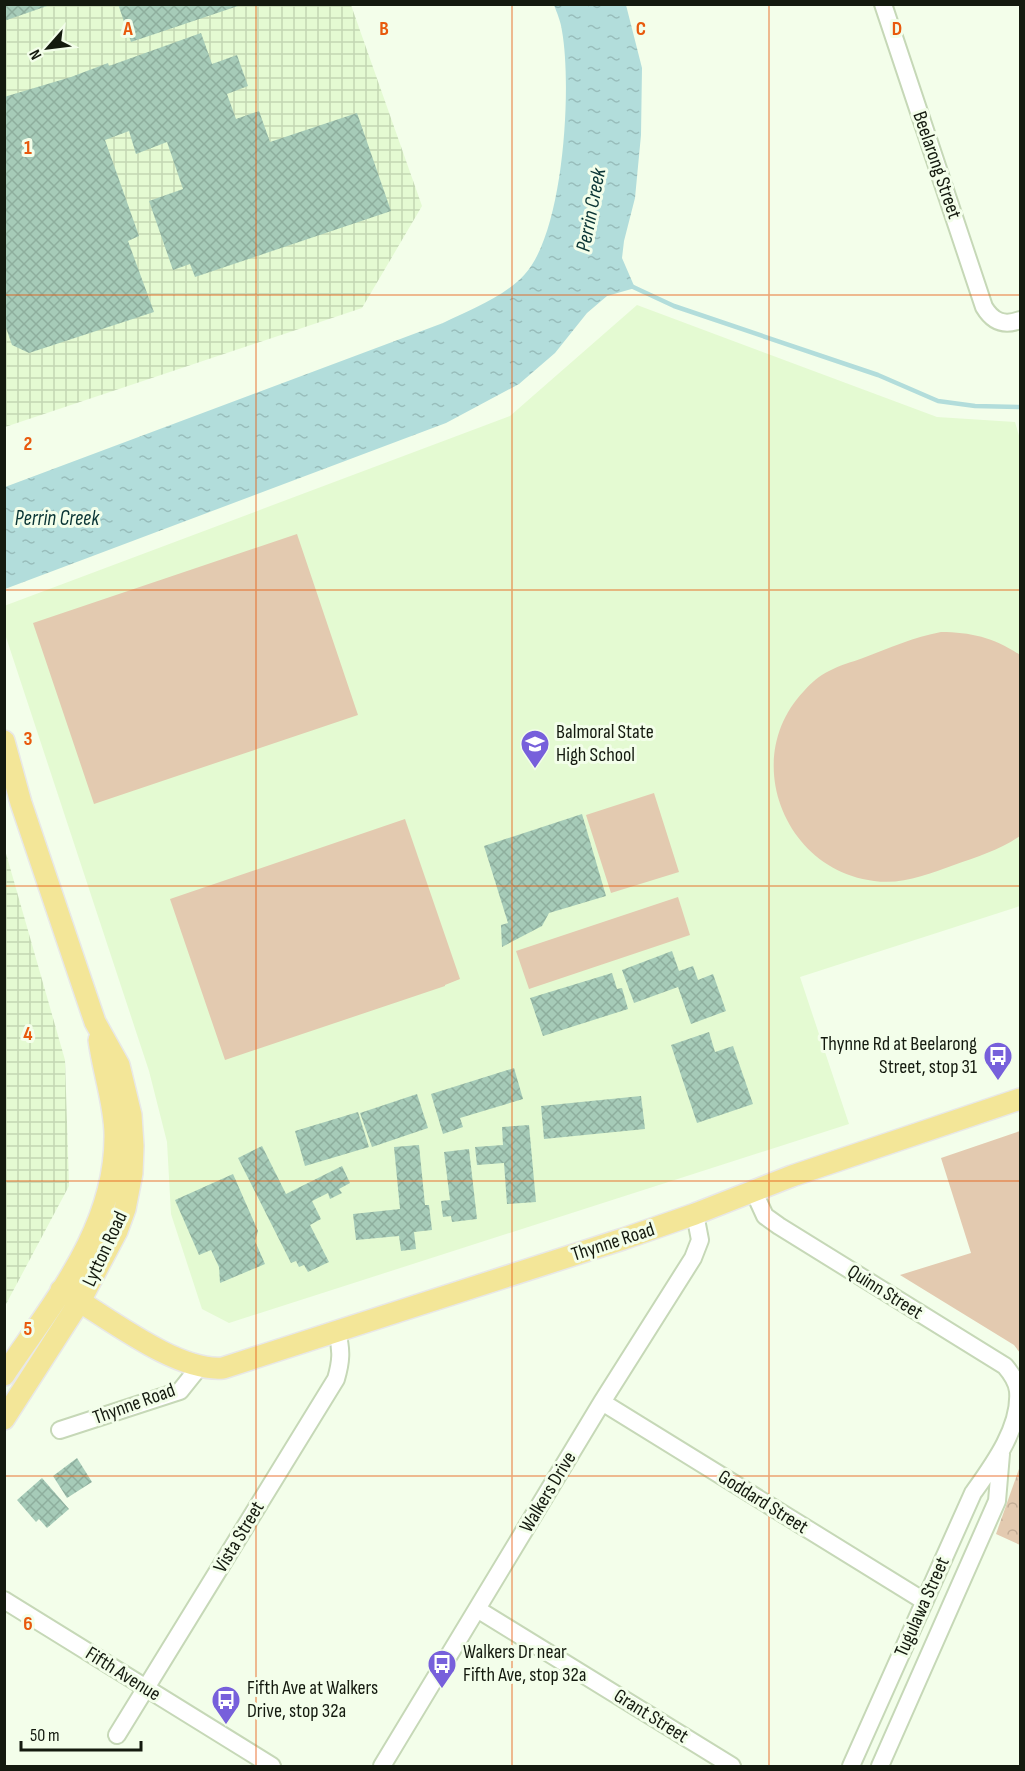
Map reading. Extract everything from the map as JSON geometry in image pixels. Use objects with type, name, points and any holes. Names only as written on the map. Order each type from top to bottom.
[{"type":"main road","name":"Lytton Road","points":[[4,741],[21,803],[97,1027],[113,1112],[115,1135],[111,1183],[71,1296],[4,1419]]},
{"type":"main road","name":"Thynne Road","points":[[71,1296],[166,1355],[212,1369],[224,1368],[337,1333],[695,1214],[792,1176],[1020,1099]]},
{"type":"main road","name":"Lytton Road","points":[[4,1375],[71,1296]]},
{"type":"street","name":"Beelarong Street","points":[[883,4],[984,307],[991,318],[997,321],[1003,323],[1020,320]]},
{"type":"street","name":"Quinn Street","points":[[754,1192],[765,1216],[1005,1366],[1014,1377],[1018,1389]]},
{"type":"street","name":"Walkers Drive","points":[[382,1767],[602,1402],[693,1258],[700,1240],[695,1214]]},
{"type":"street","name":"Vista Street","points":[[117,1735],[336,1379],[342,1351],[337,1333]]},
{"type":"street","name":"Thynne Road","points":[[60,1430],[180,1390],[200,1366]]},
{"type":"street","name":"Tugulawa Street","points":[[880,1767],[996,1501],[1001,1453],[1016,1411],[1018,1389]]},
{"type":"street","name":"Goddard Street","points":[[602,1402],[924,1601]]},
{"type":"street","name":"Tugulawa Street","points":[[851,1767],[973,1493],[1001,1453]]},
{"type":"street","name":"Fifth Avenue","points":[[4,1600],[272,1767]]},
{"type":"street","name":"Grant Street","points":[[477,1609],[732,1767]]},
{"type":"shaded area","points":[[4,5],[351,5],[422,206],[362,308],[5,427]]},
{"type":"shaded area","name":"Balmoral State High School","points":[[637,305],[937,417],[1015,422],[1020,439],[1020,906],[800,977],[849,1124],[229,1323],[202,1309],[171,1214],[167,1142],[149,1071],[5,634],[4,606],[510,416]]},
{"type":"shaded area","points":[[5,850],[65,1060],[69,1186],[5,1306]]},
{"type":"green space","points":[[297,534],[358,715],[94,804],[33,623]]},
{"type":"green space","points":[[941,632],[982,637],[1001,644],[1020,655],[1020,836],[980,856],[905,880],[874,881],[843,872],[816,856],[795,834],[781,807],[774,778],[775,747],[785,718],[804,691],[826,673],[902,643]]},
{"type":"green space","points":[[654,793],[679,872],[611,893],[586,815]]},
{"type":"green space","points":[[405,819],[460,979],[225,1060],[170,899]]},
{"type":"green space","points":[[678,897],[690,935],[529,989],[516,951]]},
{"type":"green space","points":[[1020,1131],[1020,1353],[1014,1345],[900,1275],[971,1253],[941,1158]]},
{"type":"green space","points":[[1020,1466],[1020,1545],[996,1534]]},
{"type":"water","name":"Perrin Creek","points":[[554,5],[626,5],[642,68],[641,135],[635,198],[622,258],[635,288],[607,296],[587,313],[555,353],[519,384],[446,423],[5,589],[5,487],[443,323],[497,296],[525,274],[538,254],[549,226],[562,157],[565,121],[565,56],[559,18]]},
{"type":"building","points":[[4,4],[50,4],[50,5],[4,21]]},
{"type":"building","points":[[118,4],[241,4],[241,5],[131,42]]},
{"type":"building","points":[[201,33],[212,64],[237,55],[248,86],[227,94],[236,119],[259,111],[270,142],[357,113],[391,211],[195,277],[190,264],[173,270],[149,201],[183,189],[167,142],[136,154],[129,131],[105,140],[139,236],[128,241],[154,312],[29,353],[12,345],[4,322],[4,97],[71,77],[108,63],[109,66]]},
{"type":"building","points":[[582,814],[606,896],[549,913],[542,926],[502,947],[501,925],[508,923],[484,846]]},
{"type":"building","points":[[672,951],[679,971],[693,966],[698,980],[713,974],[726,1011],[691,1024],[678,987],[634,1003],[622,970]]},
{"type":"building","points":[[612,973],[617,989],[622,988],[628,1009],[543,1036],[530,998]]},
{"type":"building","points":[[709,1032],[715,1052],[733,1046],[753,1104],[697,1123],[671,1045]]},
{"type":"building","points":[[514,1068],[523,1099],[460,1118],[463,1127],[443,1134],[431,1094]]},
{"type":"building","points":[[417,1094],[428,1128],[372,1147],[360,1113]]},
{"type":"building","points":[[641,1096],[645,1129],[544,1139],[541,1106]]},
{"type":"building","points":[[358,1112],[369,1147],[305,1166],[295,1131]]},
{"type":"building","points":[[529,1125],[536,1202],[507,1204],[504,1163],[477,1165],[475,1147],[503,1145],[502,1127]]},
{"type":"building","points":[[419,1145],[425,1205],[429,1205],[432,1230],[414,1232],[416,1249],[401,1251],[399,1236],[356,1240],[353,1214],[400,1209],[394,1147]]},
{"type":"building","points":[[262,1146],[286,1194],[342,1166],[350,1183],[339,1189],[342,1193],[330,1199],[328,1193],[312,1201],[321,1219],[310,1225],[329,1262],[308,1272],[304,1265],[299,1267],[296,1261],[291,1263],[238,1158]]},
{"type":"building","points":[[469,1149],[477,1219],[452,1222],[451,1216],[443,1217],[441,1201],[450,1200],[444,1152]]},
{"type":"building","points":[[233,1174],[258,1231],[255,1241],[265,1264],[220,1283],[219,1267],[211,1250],[199,1255],[175,1200]]},
{"type":"building","points":[[77,1458],[92,1482],[67,1498],[53,1476]]},
{"type":"building","points":[[42,1478],[69,1509],[47,1528],[39,1519],[36,1522],[17,1500]]},
{"type":"waterway","points":[[631,286],[674,306],[878,375],[938,401],[975,406],[1020,407]]},
{"type":"place","name":"Balmoral State High School","points":[[535,770]]},
{"type":"place","name":"Thynne Rd at Beelarong Street, stop 31","points":[[998,1082]]},
{"type":"place","name":"Walkers Dr near Fifth Ave, stop 32a","points":[[442,1690]]},
{"type":"place","name":"Fifth Ave at Walkers Drive, stop 32a","points":[[226,1726]]}]
